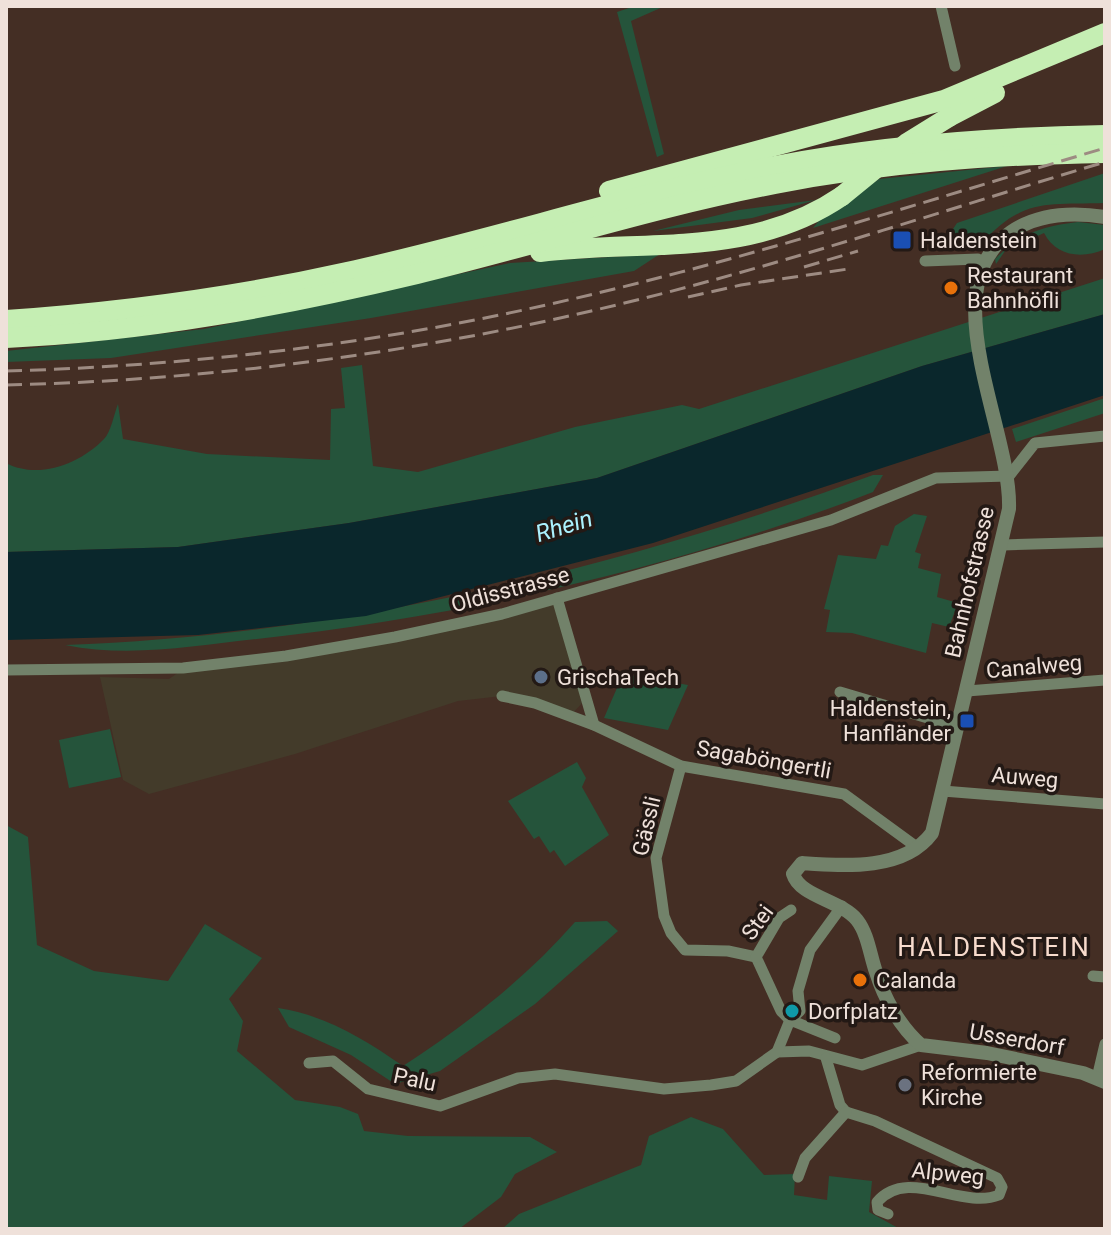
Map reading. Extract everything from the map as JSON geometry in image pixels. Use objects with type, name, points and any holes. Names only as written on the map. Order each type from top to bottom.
[{"type":"highway","points":[[418,274],[474,267],[538,252],[698,245],[738,240],[791,224],[842,196],[907,143],[949,117],[1049,66],[1104,33]]},
{"type":"highway","points":[[385,263],[458,236],[681,169],[944,100],[1104,33]]},
{"type":"highway","points":[[6,320],[94,313],[230,294],[385,263],[640,196],[805,160],[931,143],[1105,135]]},
{"type":"highway","points":[[6,338],[190,319],[328,294],[418,274],[649,212],[800,179],[947,160],[1105,153]]},
{"type":"street","points":[[941,6],[955,66]]},
{"type":"street","points":[[925,261],[978,259],[984,263],[1005,236],[1029,222],[1065,214],[1105,217]]},
{"type":"street","name":"Bahnhofstrasse","points":[[918,848],[934,828],[1009,509],[1009,476],[973,313],[984,263]]},
{"type":"street","points":[[1009,476],[1032,444],[1105,436]]},
{"type":"street","name":"Oldisstrasse","points":[[6,670],[183,668],[286,656],[473,621],[831,520],[936,478],[1009,476]]},
{"type":"street","points":[[1003,545],[1105,542]]},
{"type":"street","points":[[557,598],[594,725]]},
{"type":"street","name":"Canalweg","points":[[967,691],[1105,680]]},
{"type":"street","points":[[840,692],[958,727]]},
{"type":"street","name":"Sagaböngertli","points":[[502,696],[535,703],[594,725],[681,766],[844,794],[918,848]]},
{"type":"street","name":"Gässli","points":[[681,766],[656,858],[664,916],[675,939],[685,950],[728,951],[756,957]]},
{"type":"street","name":"Auweg","points":[[943,791],[1105,804]]},
{"type":"street","points":[[756,957],[785,1016],[777,1052],[809,1051],[826,1058],[862,1065],[921,1045],[887,998],[861,926],[842,906],[799,885],[794,869],[805,863],[853,866],[918,848]]},
{"type":"street","points":[[785,1016],[800,1011],[798,991],[810,950],[842,906]]},
{"type":"street","name":"Stei","points":[[756,957],[780,917],[791,910]]},
{"type":"street","points":[[785,1016],[835,1038]]},
{"type":"street","points":[[1101,1080],[1105,1044]]},
{"type":"street","name":"Usserdorf","points":[[921,1045],[987,1053],[1101,1080]]},
{"type":"street","name":"Palu","points":[[309,1063],[333,1061],[368,1089],[433,1105],[518,1078],[555,1074],[664,1089],[704,1086],[736,1081],[777,1052]]},
{"type":"street","points":[[798,1177],[805,1158],[846,1112],[840,1105],[826,1058]]},
{"type":"street","name":"Alpweg","points":[[846,1112],[875,1121],[997,1178],[1002,1187],[999,1195],[981,1198],[904,1187],[887,1193],[877,1202],[878,1210],[888,1214]]},
{"type":"shaded area","points":[[554,604],[584,701],[572,714],[502,696],[458,701],[295,754],[149,794],[123,780],[100,677],[169,679],[182,670]]},
{"type":"green space","points":[[635,6],[665,6],[631,21],[664,154],[657,157],[617,12]]},
{"type":"green space","points":[[1007,166],[813,228],[822,217],[879,179]]},
{"type":"green space","points":[[1105,173],[1105,203],[1036,207],[1009,219],[979,246],[943,244],[957,223]]},
{"type":"green space","points":[[816,200],[752,218],[653,231],[739,210]]},
{"type":"green space","points":[[1078,222],[1105,225],[1105,249],[1088,254],[1071,254],[1056,247],[1044,233],[1005,251],[996,264],[995,259],[1004,250],[1023,237],[1054,226]]},
{"type":"green space","points":[[660,254],[634,271],[371,318],[111,358],[6,362],[6,351],[204,329],[510,263]]},
{"type":"green space","points":[[1105,278],[1105,314],[922,366],[597,478],[349,523],[178,547],[6,552],[6,463],[31,470],[45,469],[83,456],[106,436],[118,404],[123,439],[207,454],[330,460],[331,409],[345,408],[341,368],[362,365],[373,466],[418,472],[575,427],[682,405],[699,409]]},
{"type":"green space","points":[[1105,398],[1105,413],[1016,442],[1012,429]]},
{"type":"green space","points":[[873,475],[883,475],[873,492],[799,519],[647,566],[493,602],[336,629],[185,647],[113,651],[65,645],[168,639],[271,628],[475,592],[676,540]]},
{"type":"green space","points":[[914,514],[927,516],[915,552],[921,554],[918,568],[941,574],[937,597],[958,603],[949,627],[932,623],[926,653],[852,633],[826,632],[830,610],[824,609],[838,555],[876,559],[881,545],[888,546],[895,526]]},
{"type":"green space","points":[[623,674],[688,685],[668,730],[604,718]]},
{"type":"green space","points":[[110,729],[121,777],[69,788],[59,740]]},
{"type":"green space","points":[[577,762],[586,778],[582,787],[609,835],[565,866],[554,850],[550,853],[539,836],[534,839],[508,801]]},
{"type":"green space","points":[[6,825],[28,837],[37,945],[94,971],[168,981],[205,924],[262,958],[229,999],[243,1021],[237,1051],[295,1100],[340,1107],[358,1114],[364,1131],[408,1136],[530,1137],[557,1152],[515,1174],[501,1197],[459,1229],[6,1229]]},
{"type":"green space","points":[[607,921],[618,931],[535,1004],[440,1071],[395,1084],[351,1055],[289,1027],[278,1008],[312,1016],[344,1030],[403,1066],[494,1000],[575,922]]},
{"type":"green space","points":[[691,1117],[723,1129],[764,1175],[795,1174],[794,1195],[827,1200],[829,1176],[872,1181],[869,1212],[900,1229],[502,1229],[519,1214],[641,1165],[649,1136]]},
{"type":"water","name":"Rhein","points":[[1105,314],[1105,395],[653,543],[366,616],[198,635],[6,640],[6,552],[178,547],[349,523],[597,478],[922,366]]},
{"type":"railway","points":[[6,371],[142,364],[278,351],[479,319],[617,288],[757,251],[1105,148]]},
{"type":"railway","points":[[6,385],[166,377],[246,369],[325,360],[484,334],[699,284],[1105,162]]},
{"type":"railway","points":[[804,267],[858,251]]},
{"type":"railway","points":[[688,297],[741,285],[848,269]]},
{"type":"place","name":"Haldenstein","points":[[902,240]]},
{"type":"place","name":"Restaurant Bahnhöfli","points":[[951,288]]},
{"type":"place","name":"GrischaTech","points":[[541,677]]},
{"type":"place","name":"Haldenstein, Hanfländer","points":[[967,721]]},
{"type":"place","name":"Calanda","points":[[860,980]]},
{"type":"place","name":"Dorfplatz","points":[[792,1011]]},
{"type":"place","name":"Reformierte Kirche","points":[[905,1085]]},
{"type":"district","name":"HALDENSTEIN","points":[[994,947]]}]
